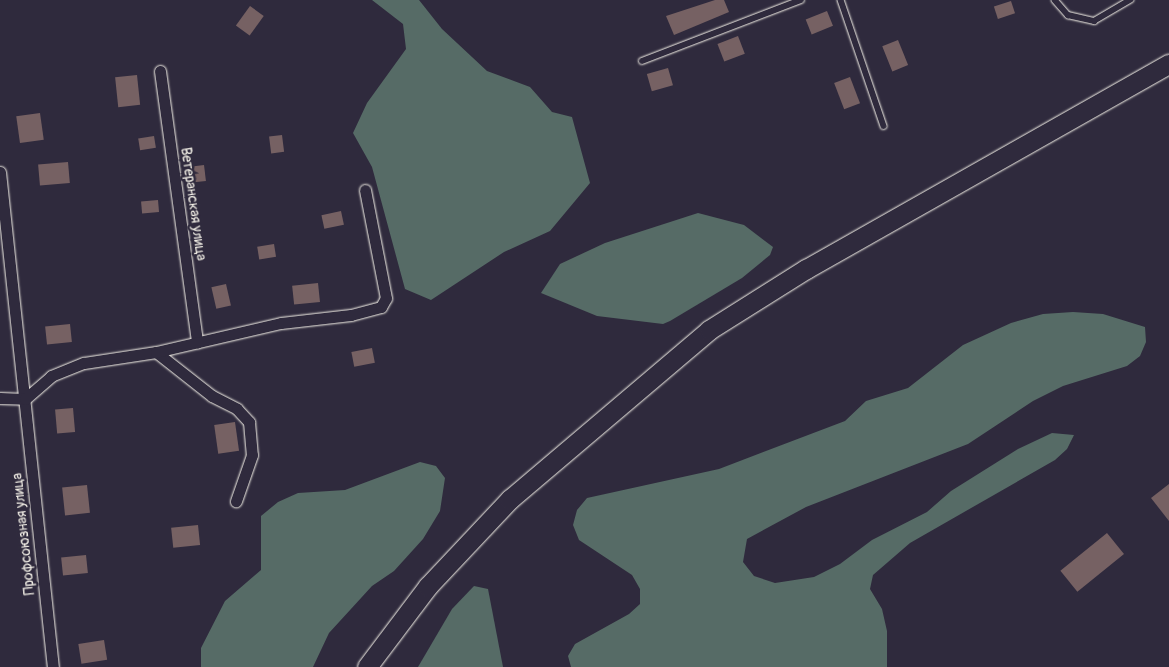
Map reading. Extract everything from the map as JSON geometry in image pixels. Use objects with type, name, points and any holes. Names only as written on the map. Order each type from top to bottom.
[{"type":"main road","points":[[367,667],[428,586],[510,498],[709,330],[806,269],[1169,64]]},
{"type":"street","name":"Ветеранская улица","points":[[160,71],[197,342]]},
{"type":"street","name":"Профсоюзная улица","points":[[0,172],[53,667]]},
{"type":"street","points":[[0,398],[25,399],[51,376],[84,363],[156,352],[281,323],[381,308],[386,298],[365,190]]},
{"type":"street","points":[[156,352],[212,396],[237,409],[249,422],[252,455],[236,500]]},
{"type":"lane","points":[[642,61],[801,0]]},
{"type":"lane","points":[[841,0],[884,126]]},
{"type":"lane","points":[[1055,0],[1068,15],[1094,21],[1130,0]]},
{"type":"green space","points":[[372,0],[419,0],[442,29],[487,71],[530,87],[552,112],[572,117],[590,183],[550,231],[504,252],[431,300],[405,289],[372,167],[353,133],[367,103],[406,49],[403,24]]},
{"type":"green space","points":[[698,213],[744,225],[773,247],[770,255],[742,278],[670,321],[663,324],[597,316],[541,293],[560,264],[605,243]]},
{"type":"green space","points":[[1073,312],[1103,314],[1145,327],[1146,342],[1140,356],[1127,366],[1063,386],[1033,401],[968,444],[806,507],[747,539],[743,562],[754,576],[775,583],[814,577],[840,564],[872,540],[927,512],[951,491],[1018,449],[1052,433],[1074,435],[1067,449],[1055,460],[910,543],[873,575],[870,589],[882,609],[887,631],[887,667],[571,667],[568,656],[575,644],[629,614],[640,604],[640,589],[632,575],[579,540],[573,525],[577,510],[587,498],[719,469],[845,421],[866,401],[908,388],[963,345],[1011,323],[1043,314]]},
{"type":"green space","points":[[420,462],[436,466],[445,478],[440,511],[423,539],[394,571],[372,586],[329,633],[313,667],[201,667],[201,648],[225,601],[261,570],[261,516],[278,502],[298,493],[345,490]]},
{"type":"green space","points":[[474,586],[488,589],[503,667],[418,667],[452,609]]},
{"type":"building","points":[[715,0],[724,0],[729,12],[674,35],[666,16]]},
{"type":"building","points":[[1011,1],[1015,13],[998,19],[994,7]]},
{"type":"building","points":[[250,6],[264,16],[250,35],[236,25]]},
{"type":"building","points":[[827,11],[833,26],[812,34],[806,20]]},
{"type":"building","points":[[738,36],[745,54],[724,62],[717,44]]},
{"type":"building","points":[[898,40],[908,65],[892,71],[882,46]]},
{"type":"building","points":[[668,68],[673,85],[652,91],[647,74]]},
{"type":"building","points":[[137,75],[140,105],[118,107],[115,77]]},
{"type":"building","points":[[850,77],[860,103],[844,109],[834,83]]},
{"type":"building","points":[[40,113],[44,140],[20,143],[16,116]]},
{"type":"building","points":[[282,135],[284,152],[271,153],[269,137]]},
{"type":"building","points":[[154,136],[156,148],[140,150],[138,139]]},
{"type":"building","points":[[68,162],[70,183],[40,186],[38,165]]},
{"type":"building","points":[[204,165],[206,181],[194,182],[192,166]]},
{"type":"building","points":[[158,200],[159,212],[142,213],[141,201]]},
{"type":"building","points":[[341,211],[344,225],[324,229],[321,215]]},
{"type":"building","points":[[274,244],[276,257],[259,259],[257,247]]},
{"type":"building","points":[[318,283],[320,302],[294,305],[292,286]]},
{"type":"building","points":[[226,284],[231,305],[216,309],[211,287]]},
{"type":"building","points":[[70,324],[72,342],[47,345],[45,327]]},
{"type":"building","points":[[372,348],[375,363],[354,367],[351,352]]},
{"type":"building","points":[[73,408],[75,432],[57,433],[55,410]]},
{"type":"building","points":[[235,422],[239,451],[218,454],[214,425]]},
{"type":"building","points":[[1169,484],[1169,521],[1151,498]]},
{"type":"building","points":[[87,485],[90,513],[65,515],[62,488]]},
{"type":"building","points":[[198,525],[200,545],[173,548],[171,528]]},
{"type":"building","points":[[1107,533],[1124,554],[1077,592],[1060,571]]},
{"type":"building","points":[[86,555],[88,573],[63,576],[61,558]]},
{"type":"building","points":[[104,640],[107,660],[81,664],[78,644]]}]
